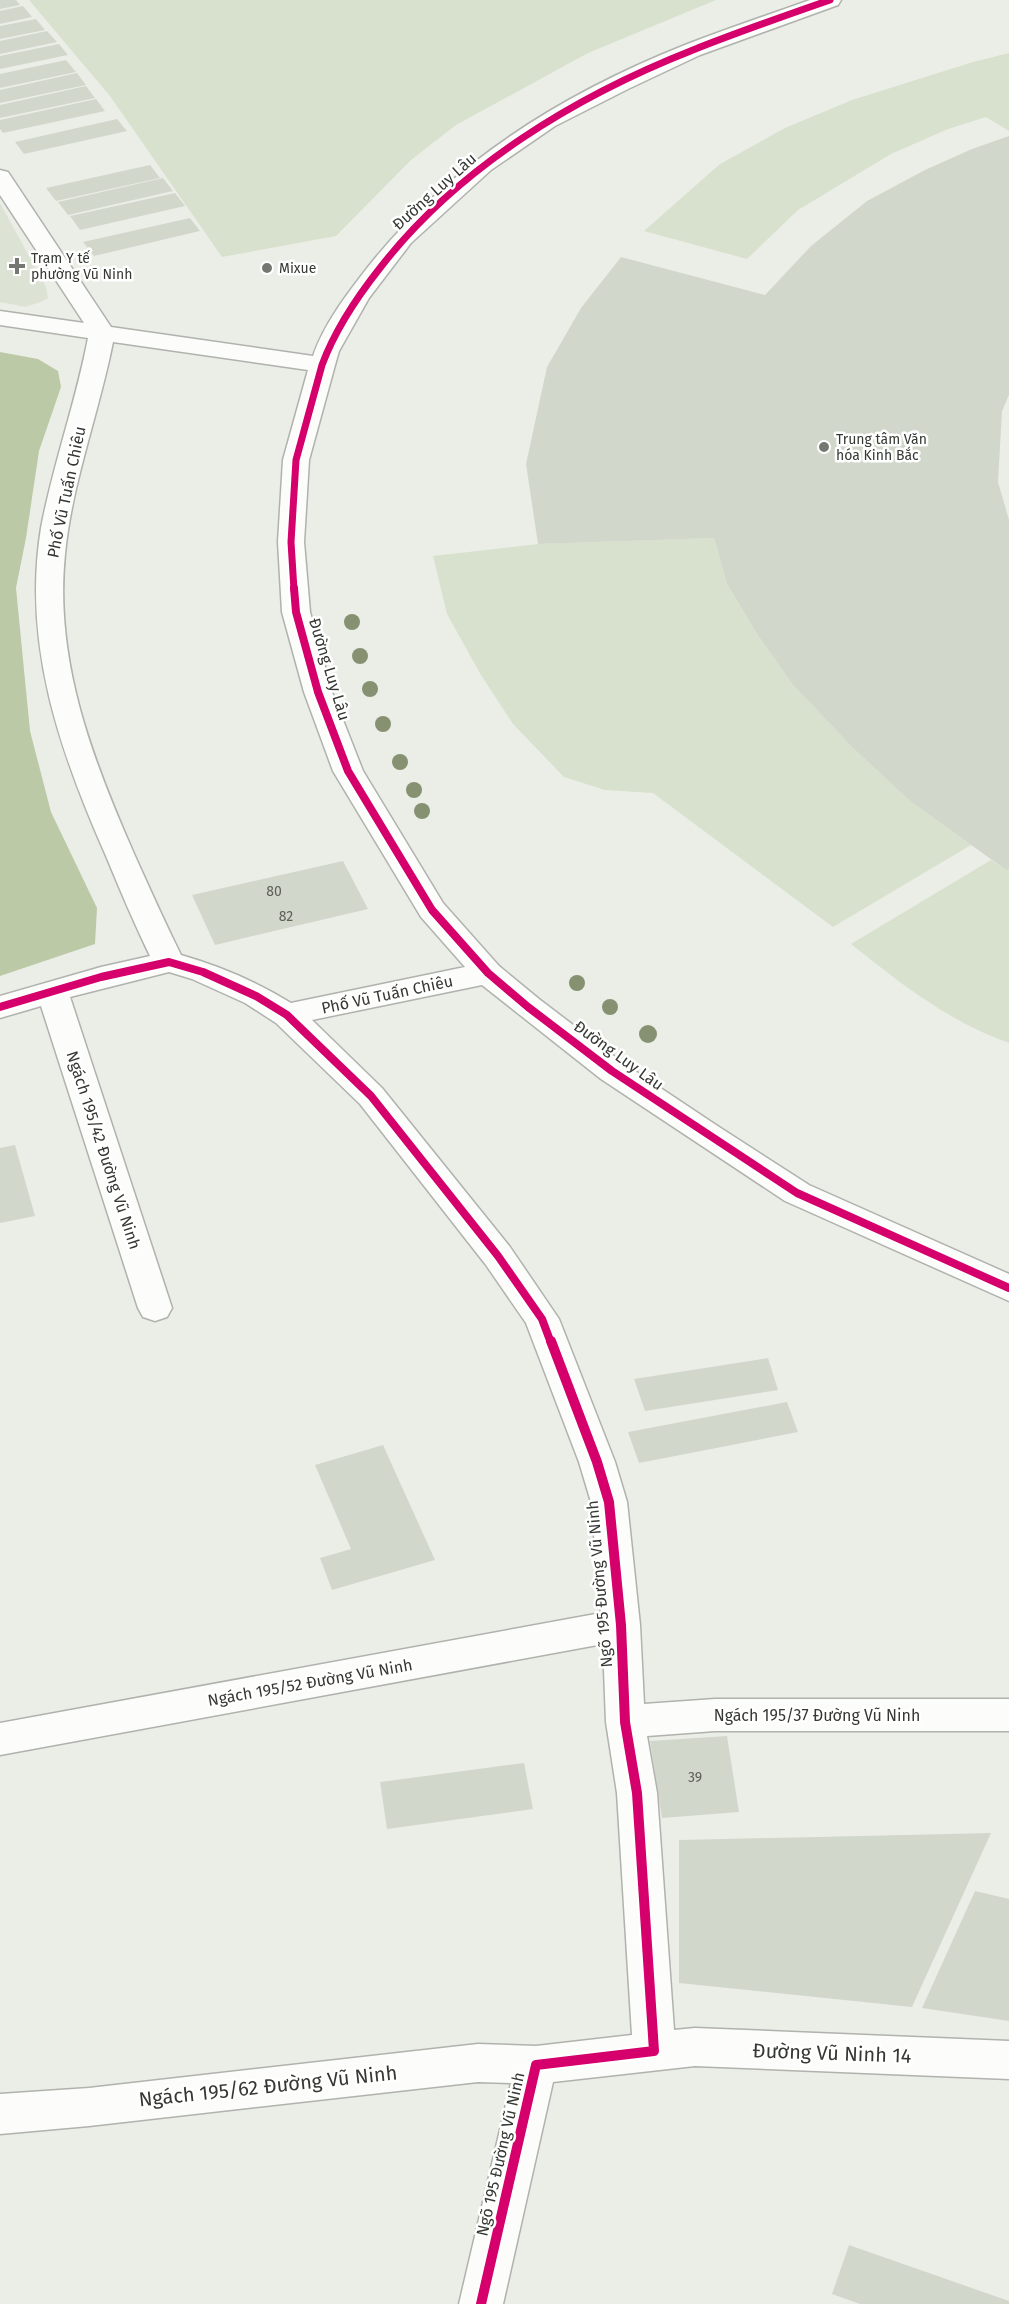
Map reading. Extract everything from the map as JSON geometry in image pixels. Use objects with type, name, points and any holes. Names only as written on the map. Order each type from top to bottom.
[{"type":"street","name":"Đường Luy Lâu","points":[[830,0],[692,50],[547,121],[483,165],[403,238],[358,296],[327,351],[322,365],[296,460],[291,542],[296,612],[318,692],[348,771],[432,910],[488,973],[612,1071],[797,1193],[1009,1288]]},
{"type":"street","points":[[0,177],[102,332]]},
{"type":"street","points":[[0,318],[322,365]]},
{"type":"street","name":"Phố Vũ Tuấn Chiêu","points":[[102,332],[96,365],[70,458],[51,556],[49,597],[51,639],[57,678],[75,749],[97,807],[169,962]]},
{"type":"street","name":"Ngõ 195 Đường Vũ Ninh","points":[[0,1007],[101,977],[169,962],[203,972],[256,996],[287,1015],[371,1096],[498,1256],[542,1320],[593,1451],[609,1502],[621,1624],[625,1722],[637,1793],[654,2051],[536,2065],[481,2304]]},
{"type":"street","name":"Phố Vũ Tuấn Chiêu","points":[[287,1015],[488,973]]},
{"type":"street","name":"Ngách 195/42 Đường Vũ Ninh","points":[[52,992],[155,1308]]},
{"type":"street","name":"Ngách 195/52 Đường Vũ Ninh","points":[[0,1738],[621,1624]]},
{"type":"street","name":"Ngách 195/37 Đường Vũ Ninh","points":[[625,1722],[715,1715],[1009,1715]]},
{"type":"street","name":"Đường Vũ Ninh 14","points":[[654,2051],[695,2047],[1009,2060]]},
{"type":"street","name":"Ngách 195/62 Đường Vũ Ninh","points":[[0,2114],[89,2107],[478,2063],[536,2065]]},
{"type":"shaded area","points":[[29,0],[716,0],[588,53],[456,125],[411,160],[336,236],[222,257],[110,96]]},
{"type":"shaded area","points":[[1009,53],[1009,131],[986,117],[948,129],[891,154],[798,210],[747,259],[644,231],[720,164],[785,128],[852,100]]},
{"type":"shaded area","name":"Trạm Y tế phường Vũ Ninh","points":[[0,203],[46,287],[48,298],[41,302],[25,307],[0,302]]},
{"type":"shaded area","points":[[0,352],[38,359],[58,371],[61,387],[39,451],[16,588],[30,731],[51,812],[97,908],[95,944],[0,976]]},
{"type":"shaded area","points":[[714,538],[727,584],[757,634],[793,685],[852,747],[910,801],[971,845],[833,927],[653,793],[605,790],[564,777],[513,724],[481,675],[447,614],[433,556],[538,544]]},
{"type":"shaded area","points":[[991,860],[1006,870],[1009,869],[1009,1043],[946,1013],[907,987],[851,944]]},
{"type":"building","points":[[0,0],[16,0],[20,5],[0,9]]},
{"type":"building","points":[[23,6],[32,17],[0,24],[0,11]]},
{"type":"building","points":[[36,19],[45,30],[0,39],[0,26]]},
{"type":"building","points":[[47,31],[57,42],[0,54],[0,41]]},
{"type":"building","points":[[59,44],[68,55],[0,69],[0,56]]},
{"type":"building","points":[[66,60],[76,72],[0,88],[0,74]]},
{"type":"building","points":[[77,73],[86,85],[0,103],[0,90]]},
{"type":"building","points":[[86,86],[95,98],[0,118],[0,105]]},
{"type":"building","points":[[96,99],[105,111],[3,133],[0,129],[0,120]]},
{"type":"building","points":[[117,119],[127,131],[24,154],[15,142]]},
{"type":"building","points":[[1009,136],[1009,395],[1002,411],[998,482],[1009,520],[1009,869],[1006,870],[910,801],[852,747],[793,685],[757,634],[727,584],[714,538],[538,544],[526,464],[547,367],[581,308],[621,257],[765,295],[811,246],[867,201],[925,170],[972,149]]},
{"type":"building","points":[[150,165],[160,178],[56,201],[46,188]]},
{"type":"building","points":[[163,178],[173,191],[68,215],[58,202]]},
{"type":"building","points":[[175,193],[185,206],[80,230],[70,216]]},
{"type":"building","points":[[190,218],[200,231],[94,256],[83,242]]},
{"type":"building","points":[[343,861],[368,909],[215,945],[192,895]]},
{"type":"building","points":[[15,1145],[35,1216],[0,1223],[0,1148]]},
{"type":"building","points":[[768,1358],[778,1390],[645,1411],[634,1379]]},
{"type":"building","points":[[787,1402],[798,1432],[639,1463],[628,1432]]},
{"type":"building","points":[[383,1445],[435,1560],[332,1590],[320,1558],[351,1549],[315,1465]]},
{"type":"building","points":[[727,1736],[739,1812],[662,1818],[650,1741]]},
{"type":"building","points":[[524,1763],[533,1809],[387,1829],[380,1782]]},
{"type":"building","points":[[991,1833],[912,2007],[679,1983],[679,1840]]},
{"type":"building","points":[[975,1891],[1009,1899],[1009,2021],[922,2008]]},
{"type":"building","points":[[849,2245],[1009,2301],[1009,2304],[860,2304],[832,2294]]},
{"type":"cycle path","points":[[830,0],[692,50],[547,121],[483,165],[403,238],[358,296],[327,351],[322,365],[296,460],[291,542],[296,612],[318,692],[348,771],[432,910],[488,973],[528,1007],[612,1071],[797,1193],[1009,1288]]},
{"type":"cycle path","points":[[0,1007],[101,977],[169,962],[203,972],[256,996],[287,1015],[371,1096],[498,1256],[542,1319],[597,1462],[609,1502],[621,1625],[625,1722],[637,1793],[654,2051],[536,2065],[481,2304]]},
{"type":"place","name":"Trạm Y tế phường Vũ Ninh","points":[[17,266]]},
{"type":"place","name":"Mixue","points":[[267,268]]},
{"type":"place","name":"Trung tâm Văn hóa Kinh Bắc","points":[[824,447]]}]
